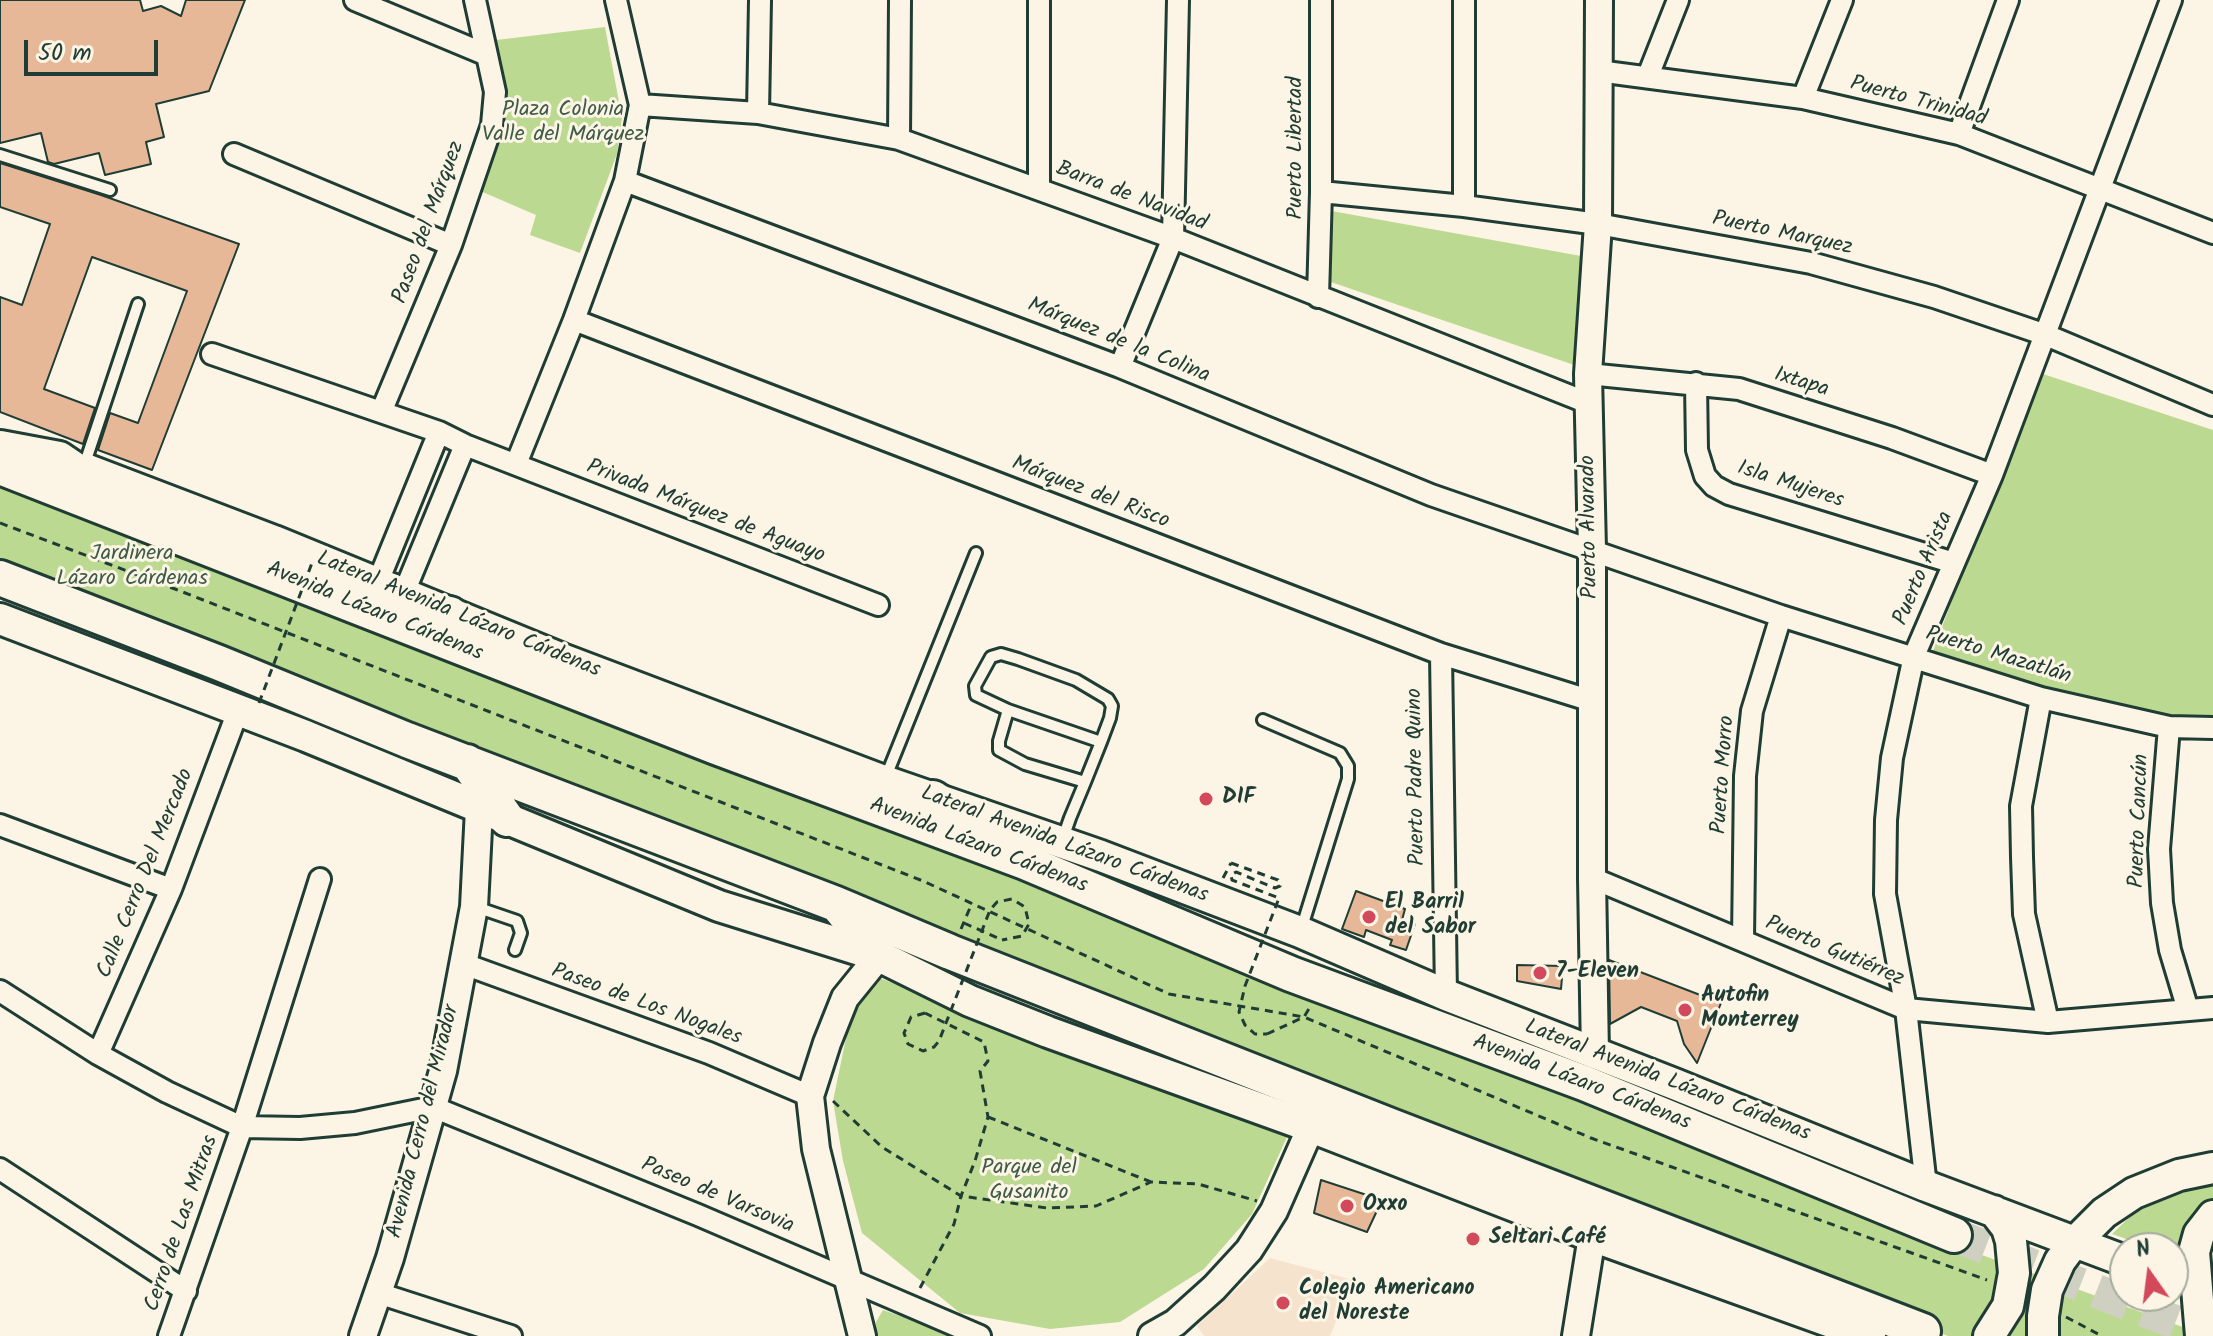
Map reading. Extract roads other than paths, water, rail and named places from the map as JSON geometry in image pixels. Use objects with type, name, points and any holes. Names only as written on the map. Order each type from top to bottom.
[{"type":"highway","points":[[0,448],[71,463],[158,527]]},
{"type":"highway","name":"Avenida Lázaro Cárdenas","points":[[0,467],[158,527],[312,576],[814,785],[1025,862],[1304,979],[1584,1083],[1954,1235]]},
{"type":"highway","points":[[312,576],[341,600],[450,614]]},
{"type":"highway","points":[[0,578],[836,904],[1126,1022],[1923,1331]]},
{"type":"highway","points":[[467,762],[493,814]]},
{"type":"highway","points":[[933,798],[1025,862]]},
{"type":"highway","points":[[836,904],[879,956]]},
{"type":"main road","name":"Lateral Avenida Lázaro Cárdenas","points":[[0,437],[274,541],[562,659],[884,781],[1300,932],[1595,1055],[2109,1255]]},
{"type":"main road","points":[[0,619],[248,707],[306,736],[719,906],[879,956],[970,1001],[1863,1335]]},
{"type":"main road","points":[[2043,1336],[2044,1305],[2053,1275],[2075,1242],[2104,1213],[2134,1193],[2179,1175],[2213,1168]]},
{"type":"main road","points":[[1989,1336],[2001,1319],[2014,1273],[2011,1241],[2004,1221],[1994,1211]]},
{"type":"main road","points":[[2201,1336],[2194,1287],[2195,1242],[2213,1216]]},
{"type":"street","points":[[355,0],[487,55]]},
{"type":"street","name":"Paseo del Márquez","points":[[382,410],[451,245],[492,125],[495,92],[475,0]]},
{"type":"street","points":[[516,464],[625,181],[640,105],[616,0]]},
{"type":"street","points":[[758,113],[760,0]]},
{"type":"street","points":[[899,139],[900,0]]},
{"type":"street","points":[[1039,0],[1039,189]]},
{"type":"street","points":[[1120,367],[1173,238],[1178,0]]},
{"type":"street","name":"Puerto Libertad","points":[[1318,297],[1321,0]]},
{"type":"street","points":[[1464,0],[1464,206]]},
{"type":"street","name":"Puerto Alvarado","points":[[1595,1055],[1588,374],[1598,224],[1599,0]]},
{"type":"street","points":[[1648,76],[1678,0]]},
{"type":"street","points":[[1803,98],[1842,0]]},
{"type":"street","points":[[1959,134],[2008,0]]},
{"type":"street","name":"Puerto Arista","points":[[1926,1186],[1906,1009],[1885,894],[1886,820],[1892,758],[1914,656],[1992,475],[2171,0]]},
{"type":"street","name":"Puerto Trinidad","points":[[1598,71],[1803,98],[1959,134],[2213,233]]},
{"type":"street","name":"Barra de Navidad","points":[[640,105],[758,113],[899,139],[1173,238],[1588,403]]},
{"type":"street","points":[[234,154],[451,245]]},
{"type":"street","name":"Márquez de la Colina","points":[[625,181],[1120,367],[1431,495],[1592,550]]},
{"type":"street","name":"Puerto Marquez","points":[[1321,192],[1464,206],[1598,224],[1811,263],[1934,297],[2046,335],[2213,405]]},
{"type":"street","name":"Márquez del Risco","points":[[574,320],[1441,654],[1592,701]]},
{"type":"street","points":[[212,354],[382,410]]},
{"type":"street","name":"Ixtapa","points":[[1588,374],[1739,389],[1892,438],[1992,475]]},
{"type":"street","name":"Isla Mujeres","points":[[1696,383],[1697,450],[1705,476],[1714,486],[1729,494],[1954,563]]},
{"type":"street","name":"Privada Márquez de Aguayo","points":[[382,410],[878,605]]},
{"type":"street","points":[[390,590],[439,432]]},
{"type":"street","points":[[390,590],[465,445]]},
{"type":"street","name":"Puerto Mazatlán","points":[[1592,550],[1781,616],[2041,698],[2169,727],[2213,728]]},
{"type":"street","name":"Puerto Morro","points":[[1743,941],[1745,776],[1752,711],[1781,616]]},
{"type":"street","name":"Puerto Padre Quino","points":[[1441,654],[1446,995]]},
{"type":"street","points":[[2041,698],[2021,806],[2022,857],[2024,914],[2048,1022]]},
{"type":"street","name":"Calle Cerro Del Mercado","points":[[98,1054],[248,707]]},
{"type":"street","name":"Puerto Cancún","points":[[2169,727],[2159,849],[2162,903],[2170,950],[2188,1010]]},
{"type":"street","name":"Avenida Cerro del Mirador","points":[[363,1336],[433,1107],[493,814]]},
{"type":"street","points":[[0,825],[171,889]]},
{"type":"street","name":"Puerto Gutiérrez","points":[[1592,878],[1906,1009],[2048,1022],[2213,1008]]},
{"type":"street","name":"Cerro de Las Mitras","points":[[169,1336],[242,1127],[320,879]]},
{"type":"street","points":[[862,1336],[816,1149],[810,1096],[845,998],[879,956]]},
{"type":"street","name":"Paseo de Los Nogales","points":[[464,964],[709,1053],[810,1096]]},
{"type":"street","points":[[0,991],[98,1054],[167,1092],[242,1127],[300,1128],[355,1123],[433,1107]]},
{"type":"street","name":"Paseo de Varsovia","points":[[433,1107],[848,1278],[980,1336]]},
{"type":"street","points":[[1152,1336],[1175,1323],[1188,1325],[1214,1288],[1249,1250],[1274,1211],[1311,1127]]},
{"type":"street","points":[[0,1169],[186,1291]]},
{"type":"street","points":[[1576,1336],[1592,1236]]},
{"type":"street","points":[[378,1293],[511,1336]]},
{"type":"lane","points":[[0,155],[110,190]]},
{"type":"lane","points":[[71,463],[138,304]]},
{"type":"lane","points":[[884,781],[976,553]]},
{"type":"lane","points":[[1061,843],[1101,742],[1110,718],[1112,706],[1108,699],[1076,680],[1001,654],[991,657],[975,686],[976,695],[1008,710],[1101,742]]},
{"type":"lane","points":[[1008,710],[999,750],[1025,764],[1085,782]]},
{"type":"lane","points":[[1263,720],[1340,753],[1348,766],[1348,779],[1300,932]]},
{"type":"lane","points":[[474,907],[517,921],[521,933],[515,950]]},
{"type":"tunnel","points":[[1954,1235],[2211,1336]]},
{"type":"place","name":"DIF","points":[[1206,799]]},
{"type":"place","name":"El Barril del Sabor","points":[[1369,917]]},
{"type":"place","name":"7-Eleven","points":[[1540,973]]},
{"type":"place","name":"Autofin Monterrey","points":[[1685,1010]]},
{"type":"place","name":"Oxxo","points":[[1347,1206]]},
{"type":"place","name":"Seltari Café","points":[[1473,1239]]},
{"type":"place","name":"Colegio Americano del Noreste","points":[[1283,1303]]},
{"type":"park label","name":"Plaza Colonia Valle del Márquez","points":[[563,124]]},
{"type":"park label","name":"Jardinera Lázaro Cárdenas","points":[[132,568]]},
{"type":"park label","name":"Parque del Gusanito","points":[[1029,1182]]}]
